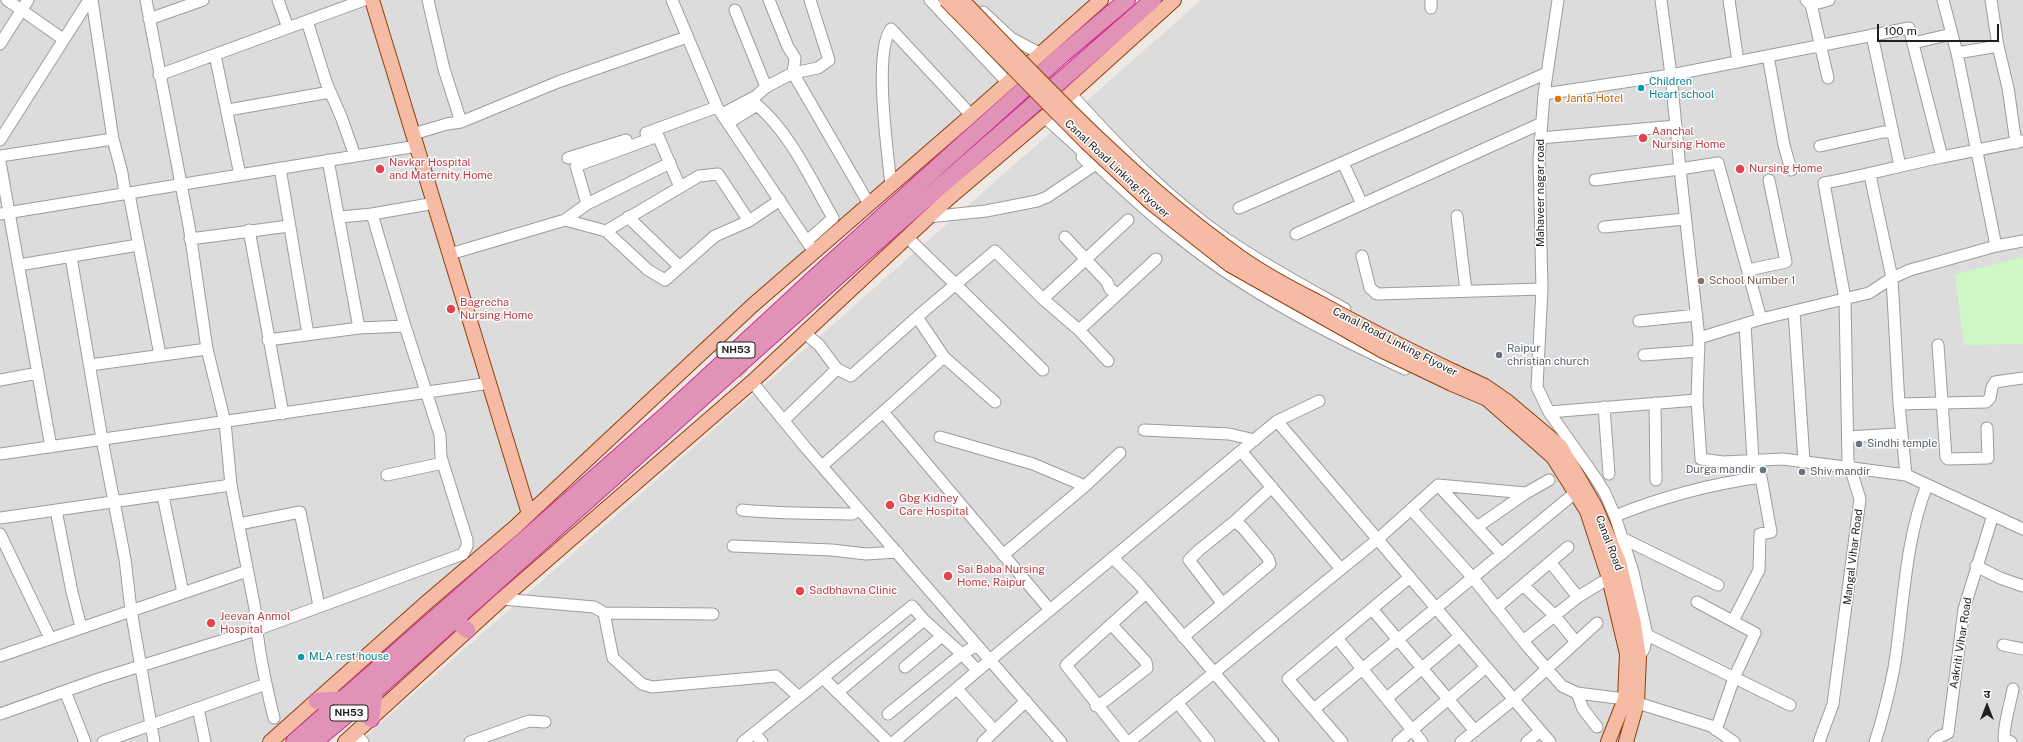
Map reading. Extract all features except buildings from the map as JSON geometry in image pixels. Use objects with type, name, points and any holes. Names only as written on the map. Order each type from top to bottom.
[{"type":"highway","name":"NH53","points":[[317,734],[343,699],[666,415],[825,268],[1063,54],[1126,0]]},
{"type":"highway","name":"NH53","points":[[294,742],[317,734],[375,691],[856,260],[1153,0]]},
{"type":"highway","points":[[454,619],[467,630]]},
{"type":"highway","points":[[371,720],[375,691]]},
{"type":"highway","points":[[317,700],[343,699]]},
{"type":"main road","points":[[372,0],[529,514]]},
{"type":"main road","name":"Canal Road Linking Flyover","points":[[946,0],[1087,143],[1150,202],[1230,265],[1382,351],[1454,378],[1483,391]]},
{"type":"main road","name":"Canal Road Linking Flyover","points":[[962,0],[1094,135],[1191,220],[1241,258],[1278,281],[1454,378]]},
{"type":"main road","points":[[270,742],[529,514],[753,304],[811,246],[869,204],[972,116],[1100,0]]},
{"type":"main road","points":[[354,739],[371,720],[467,630],[752,382],[928,217],[1044,117],[1174,0]]},
{"type":"main road","name":"Canal Road","points":[[1483,391],[1487,399],[1553,456],[1587,511],[1609,578],[1627,654],[1631,701],[1608,742]]},
{"type":"main road","name":"Canal Road","points":[[1483,391],[1508,402],[1560,446],[1595,506],[1619,562],[1634,624],[1639,657],[1631,701],[1626,742]]},
{"type":"street","points":[[7,0],[63,39]]},
{"type":"street","points":[[0,44],[28,0]]},
{"type":"street","points":[[0,140],[89,0]]},
{"type":"street","points":[[92,0],[113,139],[127,194],[160,355]]},
{"type":"street","points":[[146,0],[181,185],[207,349],[225,422],[231,485],[255,609],[256,630],[274,718]]},
{"type":"street","points":[[149,19],[203,0]]},
{"type":"street","points":[[278,0],[288,28]]},
{"type":"street","points":[[159,75],[364,0]]},
{"type":"street","points":[[428,0],[444,69],[461,122]]},
{"type":"street","points":[[568,158],[626,140],[722,115],[757,105],[766,113],[787,141],[816,186],[833,218],[811,246],[722,115],[672,0]]},
{"type":"street","points":[[769,0],[788,47],[795,58],[794,73],[869,204]]},
{"type":"street","points":[[722,115],[756,96],[766,87],[794,73],[818,68],[830,60],[810,0]]},
{"type":"street","points":[[930,0],[1008,83]]},
{"type":"street","points":[[971,0],[1011,38],[1041,54]]},
{"type":"street","name":"Mahaveer nagar road","points":[[1548,412],[1538,387],[1542,289],[1539,160],[1544,94],[1558,0]]},
{"type":"street","points":[[1661,0],[1671,75],[1685,219],[1697,315],[1699,338],[1697,400],[1701,459],[1723,462],[1783,459],[1906,475],[2023,529]]},
{"type":"street","points":[[1732,0],[1729,0],[1738,62]]},
{"type":"street","points":[[1828,78],[1809,2],[1829,0]]},
{"type":"street","points":[[1943,0],[1957,52],[1996,246]]},
{"type":"street","points":[[1906,475],[1899,404],[1892,278],[1870,175],[1900,166],[2019,142],[1998,46],[1990,0]]},
{"type":"street","points":[[735,10],[766,87]]},
{"type":"street","points":[[307,21],[330,92],[355,156]]},
{"type":"street","points":[[1544,94],[1671,75],[1909,28],[1942,157]]},
{"type":"street","points":[[891,185],[882,99],[884,55],[887,35],[891,29],[972,116]]},
{"type":"street","points":[[1913,43],[1952,34]]},
{"type":"street","points":[[1872,35],[1891,132],[1900,166]]},
{"type":"street","points":[[4,214],[355,156],[415,140],[447,124],[461,122],[558,82],[687,37]]},
{"type":"street","points":[[1957,52],[1998,46]]},
{"type":"street","points":[[215,55],[228,110],[240,175]]},
{"type":"street","points":[[1768,56],[1784,145],[1791,170]]},
{"type":"street","points":[[1239,208],[1547,73]]},
{"type":"street","points":[[228,110],[330,92]]},
{"type":"street","points":[[1070,93],[1107,134],[1168,192],[1224,237],[1274,269],[1352,313],[1462,369],[1483,391]]},
{"type":"street","points":[[1044,117],[1180,238],[1242,283],[1318,325],[1447,389],[1483,391]]},
{"type":"street","points":[[1296,234],[1542,123]]},
{"type":"street","points":[[1540,138],[1676,126]]},
{"type":"street","points":[[1820,146],[1883,132],[1891,132]]},
{"type":"street","points":[[586,204],[576,166],[658,136],[680,187]]},
{"type":"street","points":[[0,156],[113,139]]},
{"type":"street","points":[[928,217],[986,211],[1047,197],[1090,168],[1090,165],[1078,152],[1074,143]]},
{"type":"street","points":[[328,160],[340,217],[359,328]]},
{"type":"street","points":[[0,162],[4,214],[19,265],[51,447]]},
{"type":"street","points":[[1343,162],[1362,204]]},
{"type":"street","points":[[450,254],[565,220],[586,204],[670,163]]},
{"type":"street","points":[[1595,180],[1718,163],[1761,319]]},
{"type":"street","points":[[280,168],[308,334]]},
{"type":"street","points":[[606,230],[699,176],[718,174],[749,221]]},
{"type":"street","name":"Mangal Vihar Road","points":[[1819,742],[1834,696],[1860,499],[1850,467],[1845,299],[1824,183],[1870,175]]},
{"type":"street","points":[[1748,270],[1786,262],[1769,180]]},
{"type":"street","points":[[565,220],[606,230],[648,270],[665,280],[715,236],[749,221],[780,200]]},
{"type":"street","points":[[340,217],[372,214],[435,203]]},
{"type":"street","points":[[0,714],[142,665],[256,630],[463,554],[467,546],[467,540],[441,456],[440,435],[405,326],[372,214]]},
{"type":"street","points":[[1457,216],[1466,291]]},
{"type":"street","points":[[628,217],[680,267]]},
{"type":"street","points":[[1604,227],[1685,219]]},
{"type":"street","points":[[1043,299],[1128,220]]},
{"type":"street","points":[[190,239],[249,230],[289,226]]},
{"type":"street","points":[[249,230],[268,340],[283,414]]},
{"type":"street","points":[[907,237],[955,286],[1043,370]]},
{"type":"street","points":[[1065,237],[1107,282],[1110,289],[1118,294]]},
{"type":"street","points":[[1699,338],[1761,319],[1869,293],[1892,278],[1910,270],[1996,246],[2023,241]]},
{"type":"street","points":[[19,265],[138,245]]},
{"type":"street","points":[[805,333],[819,345],[837,369],[851,376],[996,251],[1043,299],[1079,330],[1108,362]]},
{"type":"street","points":[[1362,256],[1370,288],[1377,294],[1542,289]]},
{"type":"street","points":[[71,257],[102,439],[125,559],[131,610],[142,665],[154,742]]},
{"type":"street","points":[[1079,330],[1156,259]]},
{"type":"street","points":[[1794,311],[1804,461]]},
{"type":"street","points":[[1639,321],[1697,315]]},
{"type":"street","points":[[918,317],[944,357],[996,402]]},
{"type":"street","points":[[1733,621],[1759,570],[1760,534],[1771,532],[1761,477],[1753,460],[1745,324]]},
{"type":"street","points":[[268,340],[359,328],[405,326]]},
{"type":"street","points":[[1938,345],[1941,403],[1947,458],[1988,458],[1987,428]]},
{"type":"street","points":[[90,365],[207,349]]},
{"type":"street","points":[[1644,355],[1699,350]]},
{"type":"street","points":[[822,466],[944,357]]},
{"type":"street","points":[[784,420],[837,369]]},
{"type":"street","points":[[0,380],[38,373]]},
{"type":"street","points":[[1899,404],[1986,402],[1990,398],[1992,387],[1995,382],[2023,378]]},
{"type":"street","points":[[752,382],[822,466],[1061,742]]},
{"type":"street","points":[[0,454],[490,383]]},
{"type":"street","points":[[1548,412],[1697,400]]},
{"type":"street","points":[[894,742],[957,689],[977,670],[1277,421],[1319,401]]},
{"type":"street","points":[[1655,403],[1656,480]]},
{"type":"street","points":[[1604,407],[1609,474]]},
{"type":"street","points":[[883,412],[1050,610]]},
{"type":"street","points":[[1548,412],[1605,492],[1615,516],[1638,590],[1647,634],[1644,649],[1639,657]]},
{"type":"street","points":[[1277,421],[1550,742]]},
{"type":"street","points":[[1144,430],[1229,434],[1255,440]]},
{"type":"street","points":[[1848,437],[1897,434]]},
{"type":"street","points":[[940,436],[1033,464],[1085,486]]},
{"type":"street","points":[[1241,451],[1341,569]]},
{"type":"street","points":[[1004,555],[1085,486],[1120,453]]},
{"type":"street","points":[[387,475],[443,463]]},
{"type":"street","points":[[1615,516],[1650,501],[1726,482],[1761,477]]},
{"type":"street","points":[[1477,527],[1549,480]]},
{"type":"street","points":[[0,518],[163,496],[231,485]]},
{"type":"street","points":[[1438,485],[1502,554]]},
{"type":"street","points":[[1146,593],[1066,665],[1096,706],[1128,742],[1214,674],[1378,539],[1438,485],[1526,494]]},
{"type":"street","points":[[1875,742],[1885,712],[1894,668],[1906,568],[1917,512],[1927,485]]},
{"type":"street","points":[[1222,603],[1189,560],[1272,487]]},
{"type":"street","points":[[1314,709],[1576,492]]},
{"type":"street","points":[[163,496],[183,593]]},
{"type":"street","points":[[1411,509],[1473,578],[1523,641],[1548,668],[1562,686],[1577,693],[1631,701],[1711,726],[1734,742]]},
{"type":"street","points":[[56,510],[72,592],[81,627]]},
{"type":"street","points":[[742,510],[770,513],[852,514],[860,510]]},
{"type":"street","points":[[239,524],[300,512],[319,606]]},
{"type":"street","name":"Aakriti Vihar Road","points":[[1934,742],[1939,737],[1948,733],[1964,609],[1976,566],[1993,515]]},
{"type":"street","points":[[1183,637],[1270,564],[1268,558],[1243,528],[1235,521]]},
{"type":"street","points":[[0,534],[50,638]]},
{"type":"street","points":[[1622,538],[1718,585]]},
{"type":"street","points":[[734,546],[832,550],[866,554],[897,552]]},
{"type":"street","points":[[1496,608],[1568,547]]},
{"type":"street","points":[[1113,558],[1146,593],[1273,742]]},
{"type":"street","points":[[1550,562],[1578,597]]},
{"type":"street","points":[[1976,566],[2000,578],[2023,586]]},
{"type":"street","points":[[1,654],[247,571]]},
{"type":"street","points":[[1342,742],[1288,679],[1410,577]]},
{"type":"street","points":[[1523,641],[1578,597],[1609,578]]},
{"type":"street","points":[[1523,585],[1554,616],[1576,642]]},
{"type":"street","points":[[502,599],[594,607],[604,613],[713,614]]},
{"type":"street","points":[[1697,602],[1755,632],[1734,678],[1716,730]]},
{"type":"street","points":[[743,742],[912,606],[924,620],[962,654],[977,670]]},
{"type":"street","points":[[1372,609],[1475,731]]},
{"type":"street","points":[[604,613],[613,658],[642,684],[652,687],[776,676],[799,697]]},
{"type":"street","points":[[838,692],[924,620]]},
{"type":"street","points":[[1461,742],[1514,699],[1597,623]]},
{"type":"street","points":[[1096,706],[1105,701],[1147,668],[1146,662],[1111,624]]},
{"type":"street","points":[[1647,634],[1790,705]]},
{"type":"street","points":[[905,667],[942,636]]},
{"type":"street","points":[[1387,698],[1460,636]]},
{"type":"street","points":[[1337,638],[1422,742]]},
{"type":"street","points":[[888,714],[962,654],[977,645]]},
{"type":"street","points":[[2003,645],[2023,649]]},
{"type":"street","points":[[1398,742],[1486,667]]},
{"type":"street","points":[[823,678],[888,742]]},
{"type":"street","points":[[103,742],[266,684]]},
{"type":"street","points":[[957,689],[995,731]]},
{"type":"street","points":[[2011,742],[2004,739],[2004,728],[2008,720],[2013,689]]},
{"type":"street","points":[[65,691],[84,742]]},
{"type":"street","points":[[1577,693],[1583,709],[1597,727]]},
{"type":"street","points":[[983,742],[1026,701]]},
{"type":"street","points":[[1177,702],[1209,742]]},
{"type":"street","points":[[198,708],[205,742]]},
{"type":"street","points":[[470,742],[529,721],[545,722]]},
{"type":"street","points":[[1527,742],[1540,731]]},
{"type":"street","points":[[754,733],[762,742]]},
{"type":"shaded area","points":[[0,0],[1106,0],[262,742],[0,742]]},
{"type":"shaded area","points":[[1201,0],[2023,0],[2023,742],[359,742]]},
{"type":"green space","points":[[2023,257],[2023,344],[1964,345],[1955,274]]},
{"type":"tunnel","points":[[713,343],[752,382]]},
{"type":"place","name":"Children Heart school","points":[[1641,88]]},
{"type":"place","name":"Janta Hotel","points":[[1558,99]]},
{"type":"place","name":"Aanchal Nursing Home","points":[[1643,138]]},
{"type":"place","name":"Navkar Hospital and Maternity Home","points":[[380,169]]},
{"type":"place","name":"Nursing Home","points":[[1740,169]]},
{"type":"place","name":"School Number 1","points":[[1701,281]]},
{"type":"place","name":"Bagrecha Nursing Home","points":[[451,309]]},
{"type":"place","name":"Raipur christian church","points":[[1499,355]]},
{"type":"place","name":"Sindhi temple","points":[[1859,444]]},
{"type":"place","name":"Durga mandir","points":[[1763,470]]},
{"type":"place","name":"Shiv mandir","points":[[1802,472]]},
{"type":"place","name":"Gbg Kidney Care Hospital","points":[[890,505]]},
{"type":"place","name":"Sai Baba Nursing Home, Raipur","points":[[948,576]]},
{"type":"place","name":"Sadbhavna Clinic","points":[[800,591]]},
{"type":"place","name":"Jeevan Anmol Hospital","points":[[211,623]]},
{"type":"place","name":"MLA rest house","points":[[301,657]]}]
